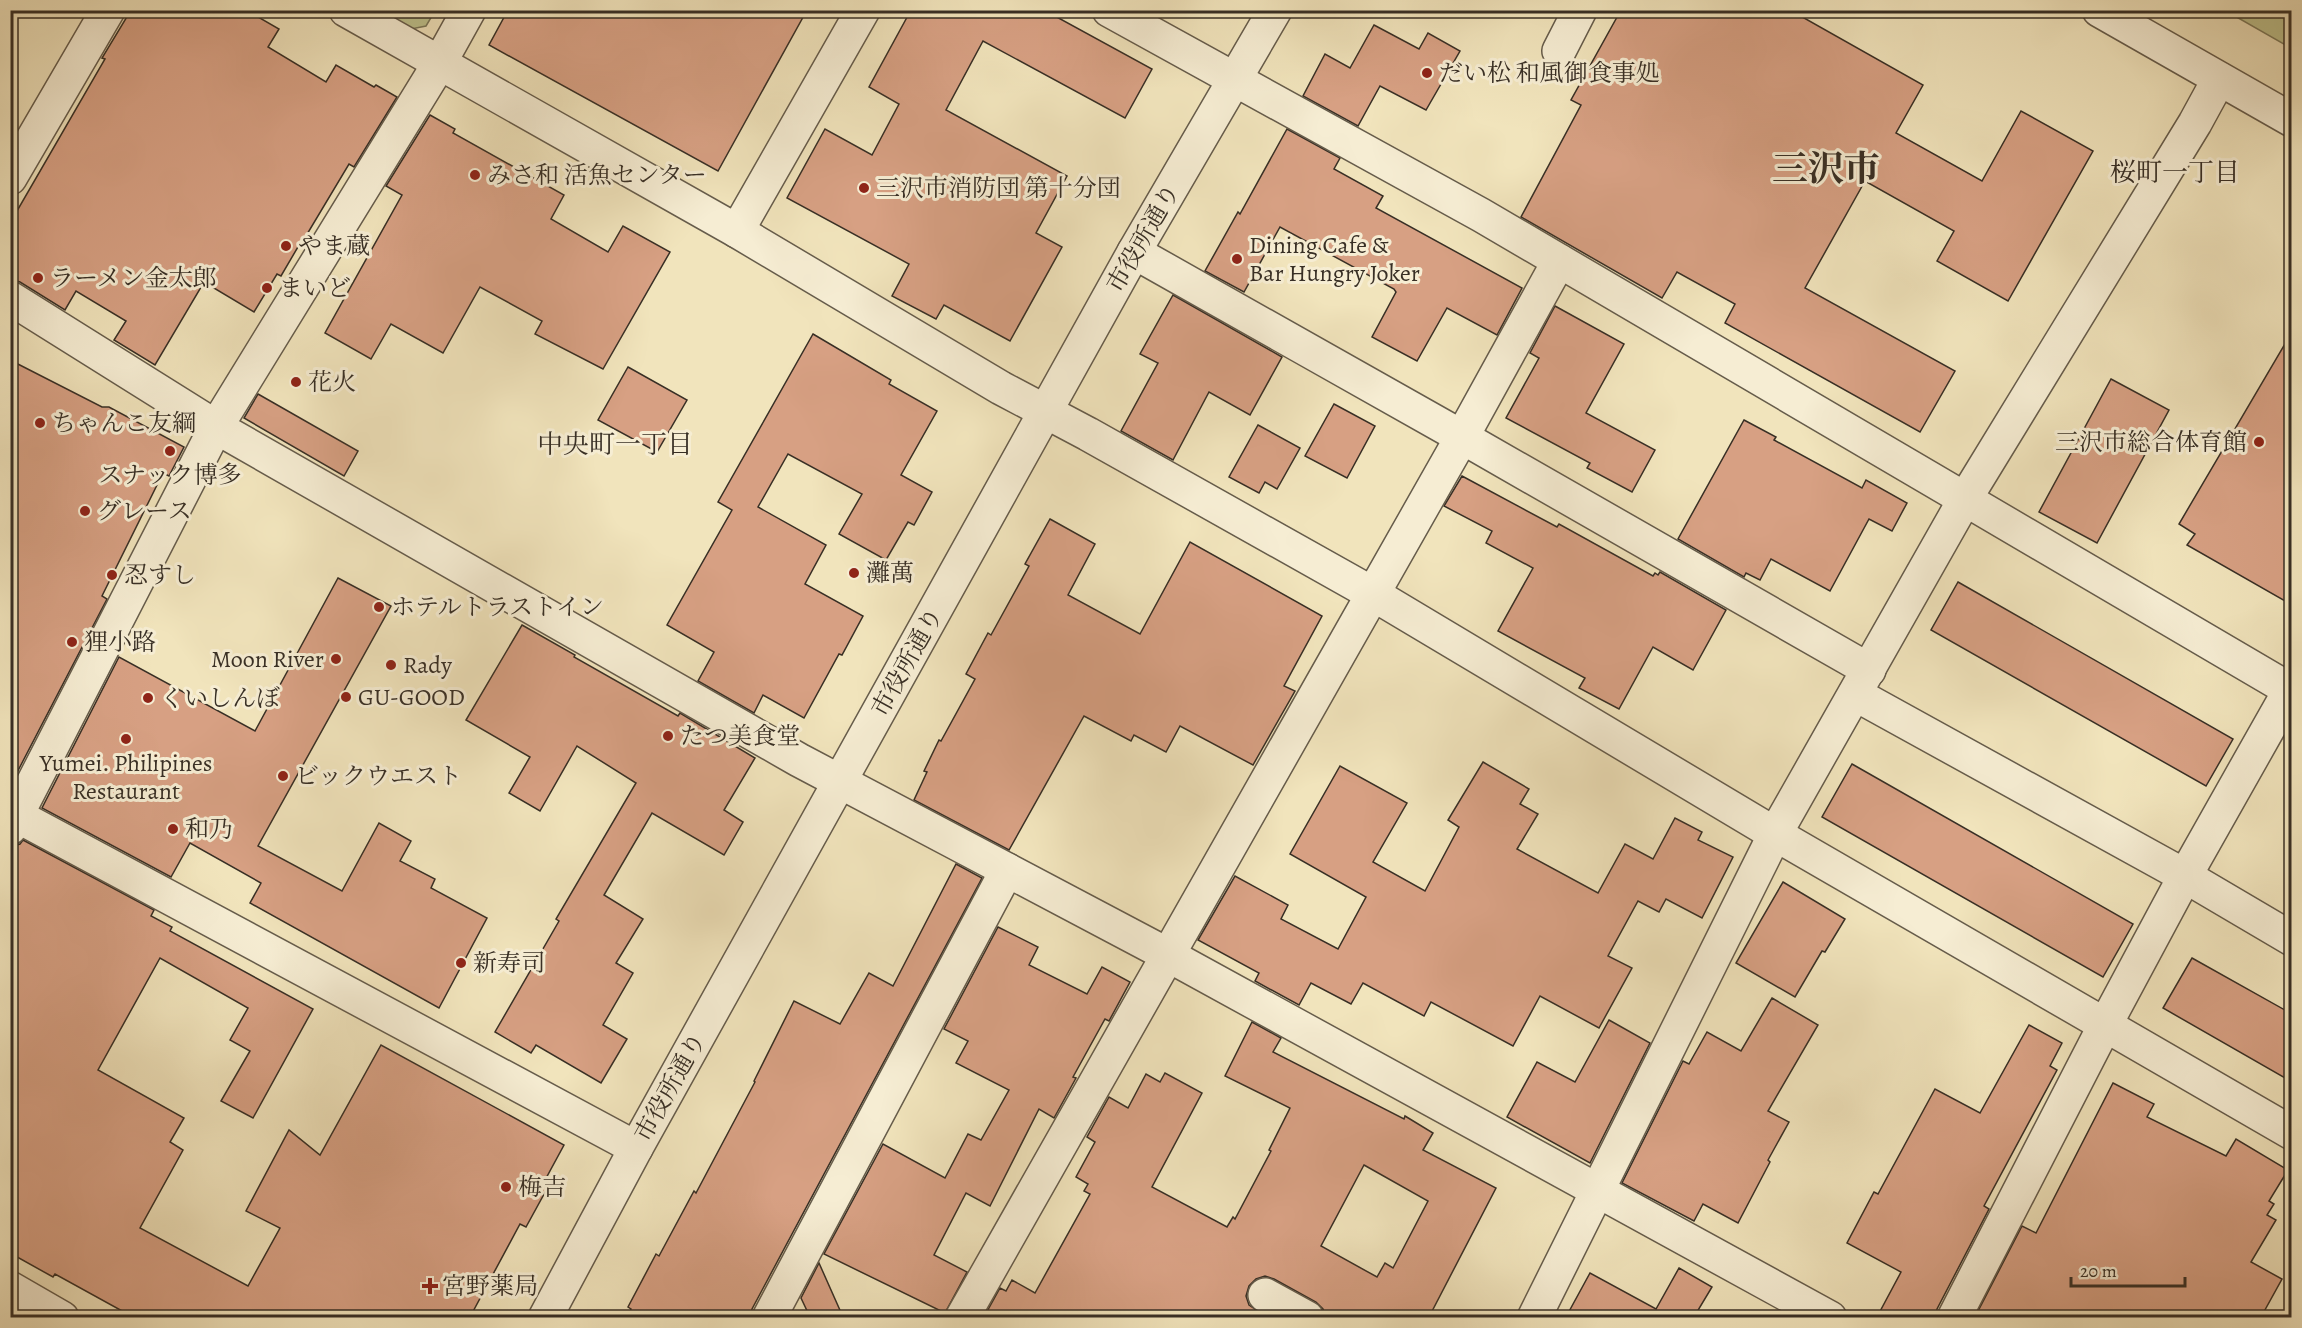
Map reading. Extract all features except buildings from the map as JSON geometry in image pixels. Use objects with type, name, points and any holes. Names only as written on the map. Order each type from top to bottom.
[{"type":"street","points":[[10,178],[108,10]]},
{"type":"street","points":[[346,10],[737,231],[1046,413],[1088,434],[1373,594],[2104,1027],[2292,1133]]},
{"type":"street","points":[[469,10],[439,64],[216,427],[13,818],[636,1148]]},
{"type":"street","points":[[737,231],[863,10]]},
{"type":"street","points":[[1109,10],[1481,215],[2291,690],[2185,876],[1954,1317]]},
{"type":"street","name":"市役所通り","points":[[545,1317],[636,1148],[1134,252],[1275,10]]},
{"type":"street","points":[[1559,51],[1580,10]]},
{"type":"street","points":[[2099,10],[2292,120]]},
{"type":"street","points":[[1534,1317],[1775,834],[1965,499],[2195,123],[2219,79]]},
{"type":"street","points":[[1134,252],[1462,437],[1862,682],[2292,939]]},
{"type":"street","points":[[962,1317],[1462,437],[1558,261]]},
{"type":"street","points":[[10,298],[216,427],[788,754],[1168,955],[1830,1317]]},
{"type":"street","points":[[769,1317],[1007,870]]},
{"type":"street","points":[[10,1288],[62,1317]]},
{"type":"street","points":[[1265,1295],[1306,1317]]},
{"type":"green space","points":[[379,11],[435,11],[426,26],[411,29]]},
{"type":"green space","points":[[2226,11],[2291,11],[2291,48]]},
{"type":"place","name":"だい松 和風御食事処","points":[[1427,73]]},
{"type":"place","name":"みさ和 活魚センター","points":[[475,175]]},
{"type":"place","name":"三沢市消防団 第十分団","points":[[864,188]]},
{"type":"place","name":"やま蔵","points":[[286,246]]},
{"type":"place","name":"Dining Cafe & Bar Hungry Joker","points":[[1237,259]]},
{"type":"place","name":"ラーメン金太郎","points":[[38,278]]},
{"type":"place","name":"まいど","points":[[267,288]]},
{"type":"place","name":"花火","points":[[296,382]]},
{"type":"place","name":"ちゃんこ友綱","points":[[40,423]]},
{"type":"place","name":"三沢市総合体育館","points":[[2259,442]]},
{"type":"place","name":"スナック博多","points":[[170,451]]},
{"type":"place","name":"グレース","points":[[85,511]]},
{"type":"place","name":"灘萬","points":[[854,573]]},
{"type":"place","name":"忍すし","points":[[112,575]]},
{"type":"place","name":"ホテルトラストイン","points":[[379,607]]},
{"type":"place","name":"狸小路","points":[[72,642]]},
{"type":"place","name":"Moon River","points":[[336,659]]},
{"type":"place","name":"Rady","points":[[391,665]]},
{"type":"place","name":"GU-GOOD","points":[[346,697]]},
{"type":"place","name":"くいしんぼ","points":[[148,698]]},
{"type":"place","name":"たつ美食堂","points":[[668,736]]},
{"type":"place","name":"Yumei. Philipines Restaurant","points":[[126,739]]},
{"type":"place","name":"ビックウエスト","points":[[283,776]]},
{"type":"place","name":"和乃","points":[[173,829]]},
{"type":"place","name":"新寿司","points":[[461,963]]},
{"type":"place","name":"梅吉","points":[[506,1187]]},
{"type":"place","name":"宮野薬局","points":[[430,1286]]},
{"type":"district","name":"三沢市","points":[[1826,168]]},
{"type":"district","name":"桜町一丁目","points":[[2175,172]]},
{"type":"district","name":"中央町一丁目","points":[[615,444]]}]
